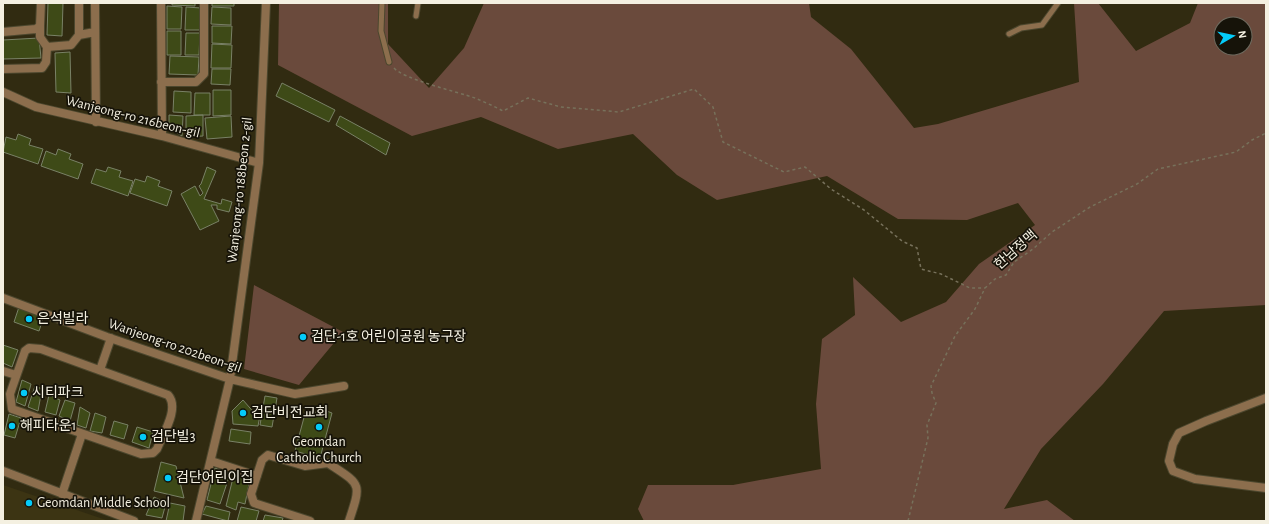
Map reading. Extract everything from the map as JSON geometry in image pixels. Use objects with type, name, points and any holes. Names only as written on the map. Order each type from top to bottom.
[{"type":"street","points":[[3,69],[42,68],[46,62],[47,47],[40,37],[41,3]]},
{"type":"street","points":[[47,47],[71,45],[79,35],[79,3]]},
{"type":"street","points":[[95,3],[96,122]]},
{"type":"street","points":[[161,3],[162,136]]},
{"type":"street","points":[[161,82],[196,82],[204,74],[204,3]]},
{"type":"street","name":"Wanjeong-ro 188beon 2-gil","points":[[196,521],[230,379],[259,163],[266,3]]},
{"type":"street","points":[[3,32],[36,30],[40,26]]},
{"type":"street","points":[[79,35],[95,32]]},
{"type":"street","name":"Wanjeong-ro 216beon-gil","points":[[3,92],[36,107],[162,136],[259,163]]},
{"type":"street","name":"Wanjeong-ro 202beon-gil","points":[[3,298],[111,338],[230,379],[295,394],[344,386]]},
{"type":"street","points":[[100,370],[111,338]]},
{"type":"street","points":[[29,348],[41,349],[168,395],[172,399],[174,408],[157,449],[153,453],[141,454],[12,409],[10,394],[16,375],[25,350],[29,348]]},
{"type":"street","points":[[3,371],[16,375]]},
{"type":"street","points":[[1266,398],[1179,433],[1173,444],[1169,461],[1173,471],[1195,479],[1266,488]]},
{"type":"street","points":[[62,494],[82,434]]},
{"type":"street","points":[[310,521],[254,503],[251,494],[262,460],[268,455],[305,466],[328,462],[353,479],[357,485],[358,494],[349,521]]},
{"type":"street","points":[[211,461],[257,476]]},
{"type":"street","points":[[3,472],[134,521]]},
{"type":"lane","points":[[382,3],[381,31],[388,62]]},
{"type":"lane","points":[[416,16],[418,3]]},
{"type":"lane","points":[[1009,34],[1021,28],[1042,25],[1058,3]]},
{"type":"path","points":[[388,62],[396,71],[475,98],[503,110],[528,98],[561,107],[619,112],[694,89],[713,107],[723,142],[784,172],[805,167],[831,189],[864,210],[902,241],[917,248],[921,269],[941,274],[970,288],[985,288]]},
{"type":"path","name":"한남정맥","points":[[908,521],[928,438],[927,425],[936,403],[931,386],[955,336],[975,309],[985,288],[995,279],[1006,275],[1014,262],[1033,249],[1052,232],[1090,207],[1137,184],[1158,169],[1236,152],[1252,140],[1266,133]]},
{"type":"shaded area","points":[[279,3],[388,3],[388,44],[429,88],[464,48],[484,3],[809,3],[811,17],[851,49],[914,128],[938,124],[1079,82],[1074,3],[1098,3],[1136,51],[1190,23],[1198,3],[1266,3],[1266,305],[1164,311],[1103,384],[1041,449],[1004,509],[1047,500],[1075,521],[644,521],[638,509],[648,485],[733,485],[821,469],[816,404],[822,339],[855,315],[853,277],[901,322],[946,302],[979,264],[1035,225],[1018,203],[967,220],[898,219],[827,176],[717,200],[677,175],[633,134],[558,149],[481,117],[412,136],[278,65]]},
{"type":"shaded area","points":[[254,285],[343,332],[299,385],[244,369]]},
{"type":"shaded area","name":"Geomdan Middle School","points":[[3,485],[109,521],[3,521]]},
{"type":"building","points":[[48,3],[63,3],[62,36],[47,35]]},
{"type":"building","points":[[172,3],[195,3],[195,6],[172,5]]},
{"type":"building","points":[[212,3],[234,3],[234,6],[212,6]]},
{"type":"building","points":[[167,6],[182,7],[181,29],[167,29]]},
{"type":"building","points":[[186,7],[201,8],[200,30],[185,30]]},
{"type":"building","points":[[212,7],[231,8],[231,25],[211,24]]},
{"type":"building","points":[[212,26],[232,26],[231,44],[212,43]]},
{"type":"building","points":[[167,31],[181,31],[181,55],[167,55]]},
{"type":"building","points":[[186,33],[200,33],[199,55],[185,55]]},
{"type":"building","points":[[39,38],[41,58],[3,59],[3,40]]},
{"type":"building","points":[[212,44],[232,45],[231,68],[211,68]]},
{"type":"building","points":[[70,52],[71,93],[56,92],[55,53]]},
{"type":"building","points":[[170,56],[199,57],[198,75],[169,74]]},
{"type":"building","points":[[212,69],[231,69],[230,85],[211,84]]},
{"type":"building","points":[[282,83],[335,110],[329,122],[276,96]]},
{"type":"building","points":[[213,90],[231,90],[231,115],[213,116]]},
{"type":"building","points":[[174,91],[191,92],[191,113],[173,112]]},
{"type":"building","points":[[195,93],[210,93],[210,115],[194,115]]},
{"type":"building","points":[[169,115],[183,116],[182,136],[169,128]]},
{"type":"building","points":[[203,115],[203,136],[186,137],[186,116]]},
{"type":"building","points":[[231,116],[232,137],[207,139],[205,118]]},
{"type":"building","points":[[340,116],[390,143],[386,155],[336,125]]},
{"type":"building","points":[[18,134],[31,139],[29,145],[43,149],[38,164],[3,152],[6,137],[16,140]]},
{"type":"building","points":[[58,149],[71,154],[69,159],[83,164],[78,179],[41,166],[46,151],[56,155]]},
{"type":"building","points":[[108,167],[121,171],[119,177],[133,181],[128,196],[91,183],[96,169],[106,172]]},
{"type":"building","points":[[207,167],[216,171],[204,199],[221,204],[222,199],[232,202],[229,212],[217,209],[217,205],[211,205],[219,221],[200,230],[181,194],[195,186],[200,196],[203,193],[199,186]]},
{"type":"building","points":[[147,176],[160,181],[158,186],[172,191],[167,206],[130,193],[135,179],[145,182]]},
{"type":"building","name":"은석빌라","points":[[19,307],[44,316],[39,331],[14,322]]},
{"type":"building","points":[[3,345],[18,350],[12,367],[3,363]]},
{"type":"building","name":"시티파크","points":[[22,380],[31,384],[25,406],[16,402]]},
{"type":"building","name":"시티파크","points":[[35,386],[42,389],[38,411],[28,407]]},
{"type":"building","points":[[49,395],[60,400],[56,415],[45,412]]},
{"type":"building","points":[[265,396],[277,398],[272,427],[260,425]]},
{"type":"building","points":[[65,400],[75,403],[70,421],[59,416]]},
{"type":"building","name":"검단비전교회","points":[[243,400],[256,415],[260,415],[258,426],[233,424],[232,411]]},
{"type":"building","points":[[80,407],[90,413],[86,428],[77,425]]},
{"type":"building","points":[[306,410],[323,414],[324,410],[332,413],[320,458],[295,451]]},
{"type":"building","points":[[95,413],[106,417],[102,433],[90,431]]},
{"type":"building","name":"해피타운1","points":[[9,414],[21,418],[15,438],[4,435]]},
{"type":"building","points":[[114,421],[128,425],[124,439],[110,435]]},
{"type":"building","name":"검단빌3","points":[[137,427],[153,432],[149,448],[132,442]]},
{"type":"building","points":[[231,429],[251,432],[250,444],[229,441]]},
{"type":"building","name":"검단어린이집","points":[[161,462],[176,466],[184,498],[154,491]]},
{"type":"building","points":[[215,468],[230,474],[220,504],[207,500]]},
{"type":"building","points":[[234,474],[250,479],[245,504],[238,502],[236,510],[226,506]]},
{"type":"building","points":[[154,497],[166,503],[162,518],[146,515]]},
{"type":"building","points":[[170,503],[185,506],[183,521],[166,521]]},
{"type":"building","points":[[206,506],[230,512],[228,521],[202,514]]},
{"type":"building","points":[[241,507],[259,511],[256,521],[237,521]]},
{"type":"building","points":[[265,515],[283,518],[282,521],[263,521]]},
{"type":"place","name":"은석빌라","points":[[29,319]]},
{"type":"place","name":"검단-1호 어린이공원 농구장","points":[[303,337]]},
{"type":"place","name":"시티파크","points":[[24,393]]},
{"type":"place","name":"검단비전교회","points":[[243,413]]},
{"type":"place","name":"해피타운1","points":[[12,426]]},
{"type":"place","name":"Geomdan Catholic Church","points":[[319,427]]},
{"type":"place","name":"검단빌3","points":[[143,437]]},
{"type":"place","name":"검단어린이집","points":[[168,478]]},
{"type":"place","name":"Geomdan Middle School","points":[[29,503]]}]
